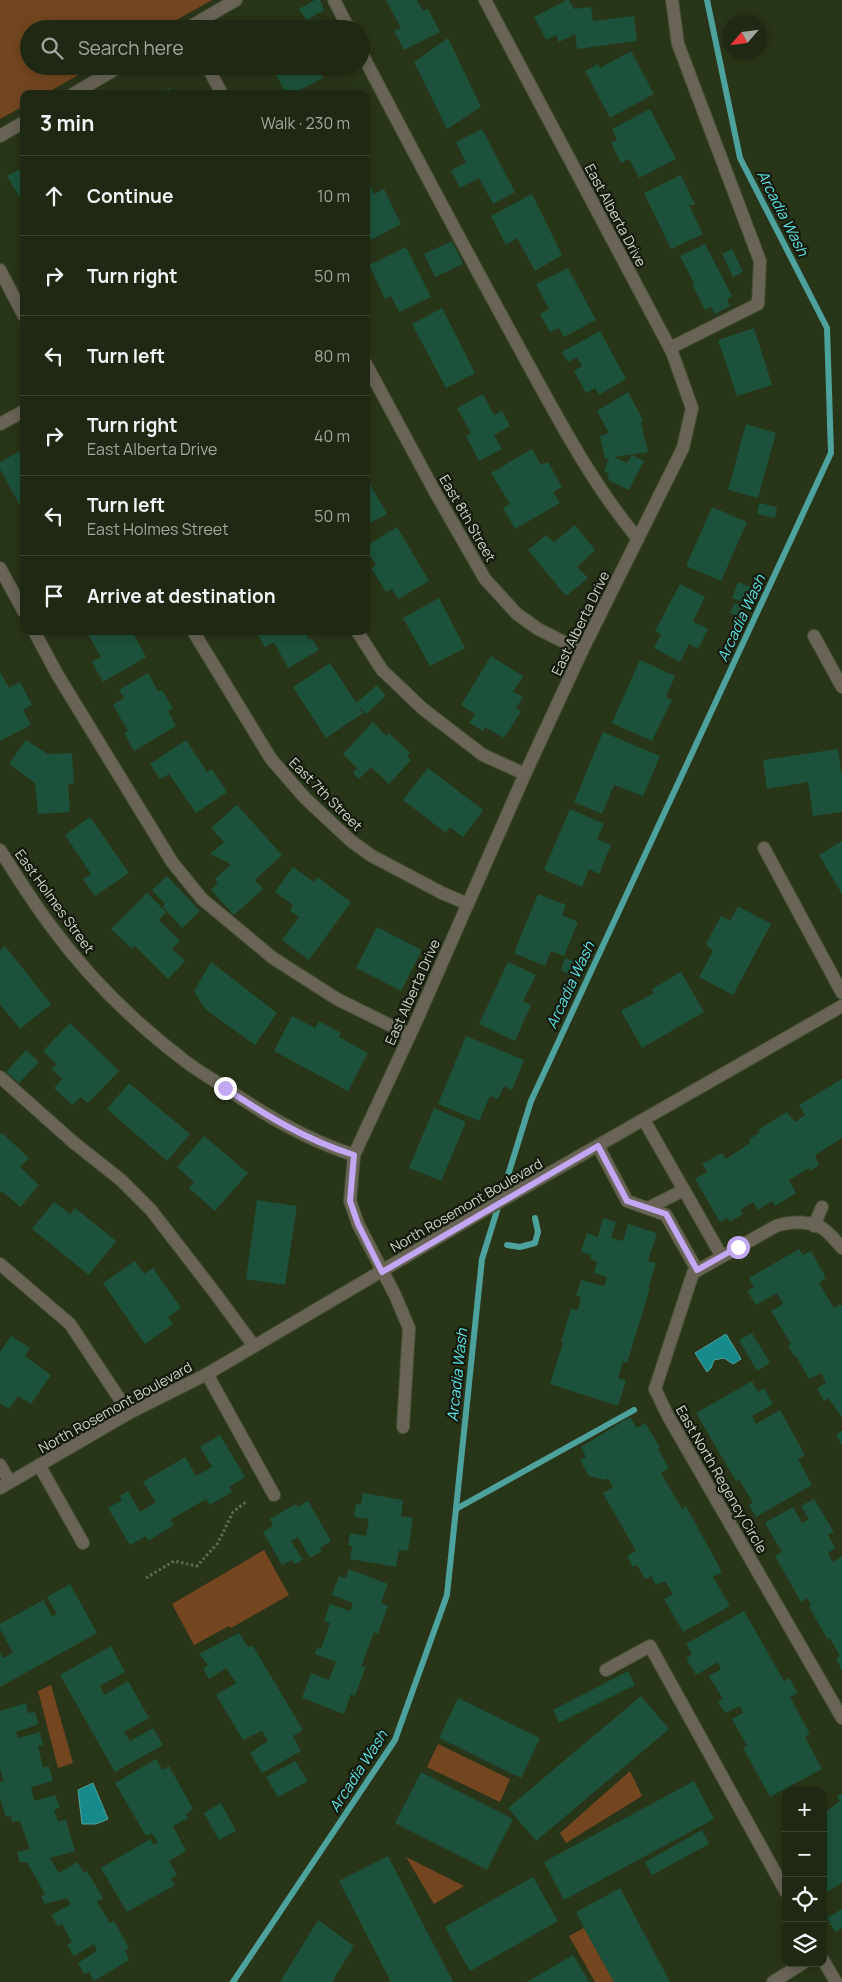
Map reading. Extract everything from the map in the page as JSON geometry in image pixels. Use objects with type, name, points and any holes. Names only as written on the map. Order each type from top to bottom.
[{"type":"street","points":[[202,20],[236,0]]},
{"type":"street","points":[[334,0],[344,20]]},
{"type":"street","name":"East Alberta Drive","points":[[403,1427],[409,1328],[395,1296],[358,1224],[350,1201],[354,1155],[410,1035],[525,774],[582,651],[683,448],[692,408],[670,348],[485,0]]},
{"type":"street","points":[[670,348],[758,304],[760,261],[678,44],[672,0]]},
{"type":"street","points":[[370,69],[486,288],[572,442],[613,509],[638,539]]},
{"type":"street","points":[[80,90],[106,75]]},
{"type":"street","points":[[212,75],[220,90]]},
{"type":"street","points":[[0,136],[20,124]]},
{"type":"street","points":[[0,270],[20,308]]},
{"type":"street","name":"East 8th Street","points":[[370,371],[435,492],[485,579],[517,614],[538,629],[582,651]]},
{"type":"street","points":[[0,424],[20,413]]},
{"type":"street","points":[[0,568],[20,605]]},
{"type":"street","points":[[36,635],[62,682],[172,862],[202,899],[273,958],[337,999],[410,1035]]},
{"type":"street","name":"East 7th Street","points":[[196,635],[271,758],[305,798],[351,841],[372,856],[442,893],[468,904]]},
{"type":"street","points":[[360,635],[382,670],[423,709],[483,754],[525,774]]},
{"type":"street","points":[[814,636],[842,687]]},
{"type":"street","points":[[764,848],[842,993]]},
{"type":"street","name":"East Holmes Street","points":[[0,850],[54,931],[82,965],[128,1013],[160,1041],[186,1062],[260,1111],[326,1146],[354,1155]]},
{"type":"street","name":"North Rosemont Boulevard","points":[[5,1484],[129,1413],[207,1374],[485,1210],[527,1188],[842,1006]]},
{"type":"street","points":[[0,1077],[73,1142],[121,1180],[150,1210],[254,1346]]},
{"type":"street","points":[[644,1120],[721,1255]]},
{"type":"street","points":[[598,1146],[627,1201],[666,1214],[697,1270],[721,1255],[788,1221],[800,1221],[824,1229],[842,1248]]},
{"type":"street","points":[[648,1208],[684,1190]]},
{"type":"street","points":[[814,1226],[822,1207]]},
{"type":"street","points":[[0,1264],[70,1324],[129,1413]]},
{"type":"street","name":"East North Regency Circle","points":[[697,1270],[692,1272],[655,1389],[673,1424],[842,1718]]},
{"type":"street","points":[[207,1374],[274,1495]]},
{"type":"street","points":[[0,1465],[5,1484]]},
{"type":"street","points":[[39,1466],[83,1543]]},
{"type":"street","points":[[606,1670],[650,1646],[782,1885]]},
{"type":"street","points":[[773,1982],[797,1967]]},
{"type":"street","points":[[827,1967],[836,1982]]},
{"type":"path","points":[[146,1578],[174,1560],[197,1566],[218,1544],[233,1512],[247,1501]]},
{"type":"shaded area","points":[[0,0],[212,0],[177,20],[20,20],[20,75],[78,75],[52,90],[20,90],[20,108],[0,119]]},
{"type":"shaded area","points":[[264,1550],[289,1595],[231,1628],[229,1626],[194,1645],[172,1604]]},
{"type":"shaded area","points":[[51,1685],[73,1763],[58,1768],[38,1691]]},
{"type":"shaded area","points":[[438,1744],[510,1779],[500,1802],[427,1767]]},
{"type":"shaded area","points":[[630,1771],[642,1796],[566,1843],[560,1833]]},
{"type":"shaded area","points":[[406,1857],[464,1886],[434,1904]]},
{"type":"shaded area","points":[[584,1928],[614,1982],[595,1982],[569,1936]]},
{"type":"water","points":[[726,1334],[741,1359],[733,1364],[724,1358],[714,1360],[707,1372],[695,1353]]},
{"type":"water","points":[[93,1783],[108,1819],[96,1824],[82,1824],[78,1790]]},
{"type":"building","points":[[315,0],[320,0],[324,10],[307,20],[299,9]]},
{"type":"building","points":[[386,0],[417,0],[423,11],[428,9],[440,32],[404,50],[394,31],[401,28]]},
{"type":"building","points":[[569,0],[574,9],[591,7],[593,21],[634,16],[637,41],[577,49],[575,34],[559,42],[556,35],[546,40],[534,17]]},
{"type":"building","points":[[448,38],[481,107],[447,129],[414,62]]},
{"type":"building","points":[[631,51],[654,94],[610,118],[585,71],[598,64],[600,68]]},
{"type":"building","points":[[276,75],[322,75],[323,78],[300,90],[284,90]]},
{"type":"building","points":[[650,109],[676,159],[639,178],[629,159],[621,163],[611,143],[617,140],[612,129]]},
{"type":"building","points":[[482,129],[515,192],[493,204],[479,178],[460,188],[451,170],[466,163],[456,142]]},
{"type":"building","points":[[20,169],[20,198],[7,176]]},
{"type":"building","points":[[681,175],[695,205],[689,205],[703,234],[671,249],[644,193]]},
{"type":"building","points":[[370,186],[374,194],[384,189],[401,224],[371,240]]},
{"type":"building","points":[[532,194],[562,255],[535,271],[517,238],[506,245],[491,216]]},
{"type":"building","points":[[452,241],[463,264],[435,277],[424,254]]},
{"type":"building","points":[[705,244],[732,296],[727,299],[730,306],[715,314],[711,307],[705,310],[680,256]]},
{"type":"building","points":[[406,247],[431,297],[399,312],[391,296],[385,299],[370,265]]},
{"type":"building","points":[[732,249],[743,272],[733,277],[722,254]]},
{"type":"building","points":[[568,268],[596,320],[564,337],[559,328],[550,332],[540,314],[549,309],[536,284]]},
{"type":"building","points":[[442,308],[475,373],[446,388],[412,324]]},
{"type":"building","points":[[754,328],[772,385],[737,396],[718,340]]},
{"type":"building","points":[[600,331],[626,379],[599,395],[595,388],[586,393],[574,371],[582,366],[577,357],[568,362],[562,352]]},
{"type":"building","points":[[628,392],[643,420],[641,422],[648,452],[614,457],[627,463],[632,455],[644,461],[629,490],[608,480],[609,474],[604,471],[609,458],[605,459],[600,436],[609,433],[597,411]]},
{"type":"building","points":[[483,394],[494,415],[502,411],[510,426],[494,435],[502,449],[479,461],[466,436],[471,433],[457,408]]},
{"type":"building","points":[[746,424],[776,433],[758,498],[728,490]]},
{"type":"building","points":[[532,449],[541,465],[548,462],[562,487],[553,492],[560,503],[515,529],[503,508],[510,504],[491,473]]},
{"type":"building","points":[[20,451],[19,504],[0,469],[0,462]]},
{"type":"building","points":[[370,484],[387,514],[370,523]]},
{"type":"building","points":[[759,503],[777,507],[775,518],[757,514]]},
{"type":"building","points":[[712,507],[747,522],[721,581],[686,566]]},
{"type":"building","points":[[575,525],[595,550],[577,567],[588,578],[566,596],[528,550],[546,535],[554,542]]},
{"type":"building","points":[[397,527],[429,581],[398,599],[392,589],[386,592],[371,568],[376,565],[370,555],[370,544]]},
{"type":"building","points":[[738,582],[752,588],[746,603],[732,598]]},
{"type":"building","points":[[680,584],[705,597],[693,621],[708,629],[698,649],[689,644],[680,662],[654,648],[661,634],[655,631]]},
{"type":"building","points":[[439,598],[465,648],[430,666],[403,618]]},
{"type":"building","points":[[735,603],[742,606],[738,616],[730,613]]},
{"type":"building","points":[[88,635],[134,635],[146,657],[103,682],[92,662],[101,657]]},
{"type":"building","points":[[258,635],[306,635],[309,640],[312,638],[319,650],[288,668],[274,642],[265,647]]},
{"type":"building","points":[[491,656],[523,676],[513,692],[523,697],[516,708],[521,711],[504,738],[485,727],[483,731],[469,723],[475,714],[461,705]]},
{"type":"building","points":[[640,660],[675,676],[666,697],[672,700],[652,741],[612,723]]},
{"type":"building","points":[[330,663],[363,713],[326,738],[293,687]]},
{"type":"building","points":[[0,672],[9,688],[20,682],[32,705],[23,710],[31,725],[0,741]]},
{"type":"building","points":[[148,673],[158,691],[162,690],[173,709],[168,711],[176,726],[134,751],[124,733],[128,731],[113,705],[124,698],[119,690]]},
{"type":"building","points":[[377,685],[386,696],[366,714],[356,703]]},
{"type":"building","points":[[373,722],[386,736],[389,733],[410,753],[407,756],[411,760],[389,784],[371,767],[359,779],[353,773],[357,768],[343,754]]},
{"type":"building","points":[[603,732],[660,756],[643,796],[614,785],[602,814],[574,802]]},
{"type":"building","points":[[26,740],[48,754],[72,753],[74,783],[68,784],[70,812],[38,814],[35,783],[9,764]]},
{"type":"building","points":[[186,740],[207,772],[212,769],[227,792],[196,813],[169,774],[160,779],[150,764]]},
{"type":"building","points":[[838,749],[842,776],[842,812],[813,816],[808,782],[767,789],[763,760]]},
{"type":"building","points":[[428,768],[483,810],[463,837],[450,827],[446,833],[403,800]]},
{"type":"building","points":[[237,805],[282,855],[255,880],[263,889],[234,915],[211,890],[218,883],[215,879],[231,864],[210,854],[224,842],[211,828]]},
{"type":"building","points":[[570,809],[604,824],[597,839],[611,845],[599,874],[589,869],[582,887],[544,870]]},
{"type":"building","points":[[90,817],[129,873],[95,896],[83,879],[91,874],[65,835]]},
{"type":"building","points":[[842,841],[842,894],[819,855]]},
{"type":"building","points":[[293,867],[314,882],[317,877],[351,902],[309,960],[282,940],[299,917],[290,911],[293,905],[275,892]]},
{"type":"building","points":[[167,876],[200,911],[182,928],[163,907],[165,904],[152,890]]},
{"type":"building","points":[[147,893],[166,912],[159,920],[180,941],[172,949],[185,961],[168,979],[135,946],[132,949],[111,929]]},
{"type":"building","points":[[538,894],[566,905],[562,915],[578,922],[564,956],[551,951],[545,966],[514,953]]},
{"type":"building","points":[[738,906],[771,924],[733,995],[699,977],[713,951],[706,944],[721,916],[730,921]]},
{"type":"building","points":[[377,927],[422,950],[401,991],[356,968]]},
{"type":"building","points":[[5,946],[51,1004],[20,1029],[0,1004],[0,950]]},
{"type":"building","points":[[565,958],[579,963],[574,976],[561,970]]},
{"type":"building","points":[[211,962],[277,1013],[255,1045],[205,1009],[194,991]]},
{"type":"building","points":[[508,962],[536,975],[523,1001],[531,1005],[515,1041],[479,1024]]},
{"type":"building","points":[[681,972],[704,1012],[642,1048],[621,1011],[654,993],[652,989]]},
{"type":"building","points":[[292,1016],[315,1028],[319,1021],[341,1033],[339,1037],[368,1053],[348,1091],[274,1051]]},
{"type":"building","points":[[70,1023],[119,1071],[88,1103],[81,1097],[72,1105],[54,1088],[62,1079],[51,1068],[57,1065],[43,1051]]},
{"type":"building","points":[[466,1036],[524,1060],[512,1090],[504,1086],[498,1099],[490,1096],[479,1121],[438,1104]]},
{"type":"building","points":[[26,1050],[39,1062],[19,1083],[6,1072]]},
{"type":"building","points":[[842,1079],[842,1138],[815,1155],[819,1165],[810,1171],[809,1168],[789,1180],[796,1193],[775,1206],[772,1201],[758,1210],[753,1202],[740,1210],[743,1214],[730,1222],[727,1218],[720,1222],[695,1179],[707,1172],[702,1164],[722,1153],[726,1159],[750,1143],[749,1140],[760,1132],[758,1130],[787,1112],[795,1122],[805,1115],[799,1105]]},
{"type":"building","points":[[129,1083],[190,1134],[167,1161],[107,1109]]},
{"type":"building","points":[[434,1108],[466,1122],[441,1181],[409,1168]]},
{"type":"building","points":[[2,1133],[29,1158],[20,1167],[39,1185],[20,1207],[2,1191],[0,1193],[0,1135]]},
{"type":"building","points":[[204,1136],[248,1173],[215,1211],[189,1188],[194,1182],[177,1167]]},
{"type":"building","points":[[257,1200],[297,1206],[285,1285],[246,1279]]},
{"type":"building","points":[[54,1202],[70,1214],[75,1208],[116,1241],[89,1275],[32,1229]]},
{"type":"building","points":[[603,1218],[616,1222],[611,1238],[623,1241],[628,1224],[657,1233],[648,1261],[656,1263],[648,1289],[650,1288],[627,1363],[623,1361],[618,1378],[626,1380],[618,1406],[550,1384],[571,1309],[578,1310],[581,1297],[576,1296],[581,1280],[604,1286],[607,1277],[594,1273],[597,1262],[590,1259],[591,1255],[581,1252],[587,1233],[598,1237]]},
{"type":"building","points":[[799,1249],[803,1255],[811,1251],[826,1278],[819,1283],[834,1308],[841,1304],[842,1306],[842,1417],[828,1398],[824,1401],[817,1388],[826,1383],[821,1373],[809,1379],[788,1346],[791,1344],[771,1311],[783,1304],[777,1293],[756,1305],[747,1291],[754,1287],[749,1278]]},
{"type":"building","points":[[135,1261],[144,1274],[153,1268],[181,1308],[168,1317],[173,1324],[145,1344],[103,1283]]},
{"type":"building","points":[[752,1333],[770,1363],[757,1371],[739,1340]]},
{"type":"building","points":[[11,1336],[30,1348],[25,1356],[51,1375],[31,1404],[18,1396],[9,1409],[0,1403],[0,1352]]},
{"type":"building","points":[[752,1381],[758,1392],[764,1388],[773,1404],[752,1416],[756,1424],[780,1410],[805,1455],[798,1459],[812,1485],[756,1517],[749,1505],[753,1503],[739,1479],[736,1481],[696,1413]]},
{"type":"building","points":[[630,1417],[637,1428],[645,1423],[660,1447],[658,1449],[669,1468],[661,1473],[682,1509],[686,1506],[722,1572],[713,1577],[730,1606],[683,1632],[664,1599],[673,1594],[665,1581],[656,1585],[651,1576],[645,1579],[637,1565],[633,1567],[627,1556],[636,1551],[603,1493],[613,1487],[608,1478],[606,1480],[589,1476],[580,1460],[586,1457],[581,1447]]},
{"type":"building","points":[[842,1431],[842,1445],[836,1435]]},
{"type":"building","points":[[220,1435],[245,1477],[229,1487],[232,1492],[210,1505],[206,1499],[170,1520],[174,1525],[148,1541],[146,1536],[130,1545],[108,1508],[122,1500],[120,1496],[128,1491],[140,1512],[156,1502],[143,1482],[185,1457],[196,1476],[212,1467],[200,1447]]},
{"type":"building","points":[[363,1493],[403,1500],[401,1516],[413,1518],[408,1551],[399,1550],[396,1567],[350,1559],[352,1546],[348,1545],[350,1533],[366,1536],[369,1519],[354,1517],[356,1504],[361,1505]]},
{"type":"building","points":[[814,1499],[834,1532],[828,1535],[835,1548],[828,1553],[833,1562],[842,1556],[842,1671],[836,1658],[840,1656],[830,1638],[828,1640],[809,1607],[811,1605],[807,1598],[801,1602],[775,1556],[782,1552],[765,1523],[793,1507],[802,1523],[809,1519],[801,1506]]},
{"type":"building","points":[[308,1501],[331,1541],[320,1548],[322,1551],[310,1558],[298,1537],[291,1541],[303,1560],[295,1564],[292,1560],[282,1565],[263,1532],[273,1526],[270,1519],[296,1504],[298,1507]]},
{"type":"building","points":[[349,1569],[388,1584],[381,1603],[388,1606],[378,1634],[374,1632],[361,1667],[366,1666],[355,1696],[351,1694],[344,1714],[302,1698],[311,1673],[329,1680],[336,1662],[315,1654],[317,1647],[321,1649],[330,1623],[324,1621],[330,1604],[350,1611],[353,1603],[332,1595],[339,1576],[346,1578]]},
{"type":"building","points":[[70,1584],[97,1633],[0,1687],[0,1652],[3,1658],[13,1653],[0,1629],[0,1624],[43,1600],[52,1616],[57,1614],[47,1597]]},
{"type":"building","points":[[744,1611],[784,1681],[789,1678],[798,1693],[790,1697],[810,1734],[805,1737],[822,1769],[789,1787],[782,1787],[782,1791],[770,1797],[743,1748],[747,1746],[732,1719],[743,1713],[740,1706],[725,1713],[718,1702],[723,1699],[709,1676],[721,1669],[718,1662],[696,1675],[686,1658],[692,1654],[686,1644]]},
{"type":"building","points":[[239,1633],[248,1647],[253,1646],[303,1730],[293,1736],[301,1751],[262,1773],[250,1753],[268,1741],[262,1731],[243,1740],[216,1695],[236,1683],[226,1668],[209,1679],[203,1669],[208,1665],[199,1654]]},
{"type":"building","points":[[111,1646],[125,1672],[100,1686],[104,1695],[128,1681],[149,1718],[124,1732],[130,1741],[153,1728],[163,1745],[115,1772],[60,1675]]},
{"type":"building","points":[[628,1671],[635,1685],[559,1723],[553,1710]]},
{"type":"building","points":[[641,1696],[669,1729],[536,1841],[508,1808]]},
{"type":"building","points":[[458,1698],[540,1738],[521,1778],[439,1738]]},
{"type":"building","points":[[26,1703],[28,1713],[35,1712],[39,1724],[16,1732],[18,1738],[40,1732],[43,1745],[38,1746],[43,1768],[49,1766],[53,1781],[31,1787],[34,1801],[55,1795],[60,1807],[54,1810],[58,1821],[66,1820],[75,1851],[50,1858],[59,1873],[77,1862],[84,1873],[87,1871],[103,1898],[97,1902],[110,1923],[114,1921],[129,1948],[125,1950],[129,1960],[94,1981],[89,1972],[84,1974],[78,1963],[97,1951],[94,1944],[74,1956],[67,1945],[72,1942],[62,1924],[58,1926],[51,1915],[71,1904],[67,1898],[45,1904],[41,1897],[45,1894],[27,1862],[20,1863],[17,1852],[30,1849],[20,1821],[12,1822],[11,1816],[6,1817],[0,1798],[0,1782],[4,1781],[0,1769],[0,1711]]},
{"type":"building","points":[[156,1759],[162,1770],[169,1766],[193,1809],[186,1814],[188,1818],[173,1826],[186,1851],[169,1861],[177,1875],[171,1879],[175,1885],[127,1912],[101,1868],[150,1839],[154,1845],[158,1843],[152,1833],[146,1836],[115,1783]]},
{"type":"building","points":[[295,1761],[308,1781],[278,1797],[266,1777]]},
{"type":"building","points":[[421,1772],[513,1819],[487,1870],[395,1823]]},
{"type":"building","points":[[694,1781],[714,1819],[564,1900],[544,1862]]},
{"type":"building","points":[[842,1794],[842,1883],[827,1892],[827,1811],[840,1801],[837,1796]]},
{"type":"building","points":[[221,1803],[236,1831],[219,1840],[204,1813]]},
{"type":"building","points":[[702,1830],[709,1844],[652,1875],[645,1862]]},
{"type":"building","points":[[388,1856],[453,1982],[391,1982],[339,1881]]},
{"type":"building","points":[[533,1877],[558,1921],[470,1971],[445,1927]]},
{"type":"building","points":[[620,1888],[670,1982],[614,1982],[584,1928],[576,1912]]},
{"type":"building","points":[[842,1909],[842,1928],[835,1932],[827,1918]]},
{"type":"building","points":[[318,1920],[354,1946],[332,1982],[280,1982]]},
{"type":"building","points":[[573,1955],[589,1982],[527,1982]]},
{"type":"waterway","name":"Arcadia Wash","points":[[233,1982],[395,1740],[447,1595],[482,1259],[531,1101],[831,453],[827,328],[740,158],[707,0]]},
{"type":"waterway","points":[[507,1245],[520,1247],[535,1243],[538,1232],[535,1218]]},
{"type":"waterway","points":[[456,1509],[634,1410]]},
{"type":"route","points":[[225,1088],[294,1130],[326,1146],[354,1155],[350,1201],[358,1224],[382,1272],[485,1210],[527,1188],[598,1146],[627,1201],[666,1214],[697,1270],[738,1247]]}]
